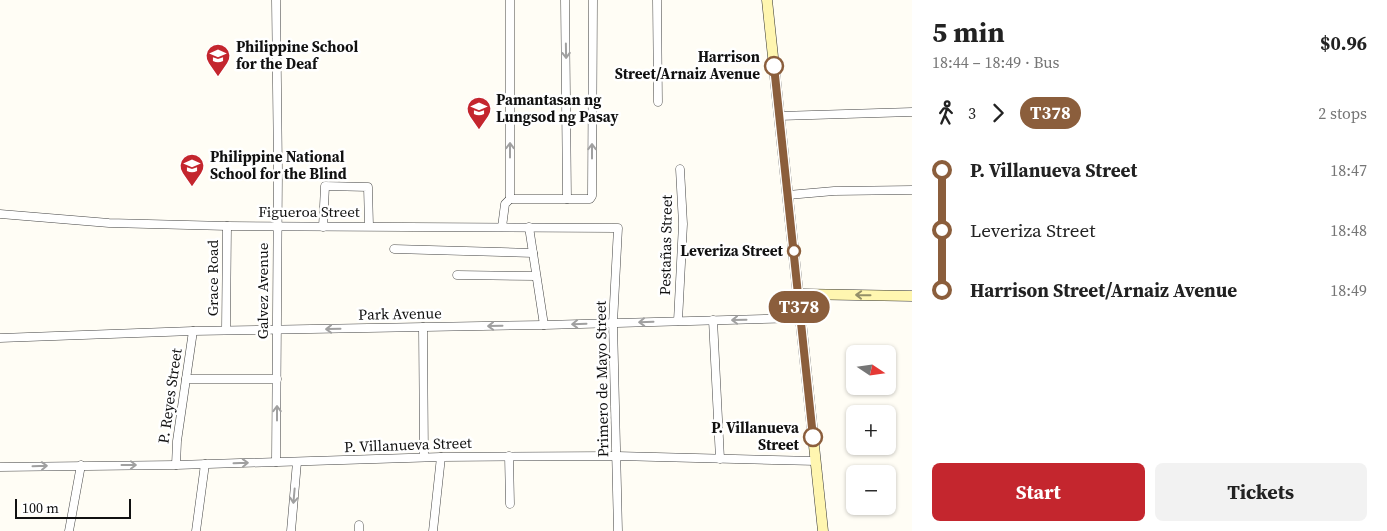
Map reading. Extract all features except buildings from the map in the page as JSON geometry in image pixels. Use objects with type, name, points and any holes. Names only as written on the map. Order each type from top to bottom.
[{"type":"main road","points":[[767,0],[823,531]]},
{"type":"main road","points":[[798,294],[912,296]]},
{"type":"street","name":"Galvez Avenue","points":[[276,0],[276,462]]},
{"type":"street","points":[[510,0],[510,199]]},
{"type":"street","points":[[565,0],[567,199]]},
{"type":"street","points":[[502,227],[504,204],[510,199],[590,199],[592,192],[593,0]]},
{"type":"street","points":[[657,0],[658,102]]},
{"type":"street","points":[[779,116],[912,112]]},
{"type":"street","name":"Pestañas Street","points":[[678,321],[682,224],[680,170]]},
{"type":"street","points":[[323,226],[325,186],[368,187],[370,226]]},
{"type":"street","points":[[788,195],[834,191],[912,190]]},
{"type":"street","name":"Figueroa Street","points":[[0,214],[110,223],[227,226],[618,228]]},
{"type":"street","name":"Grace Road","points":[[226,330],[227,226]]},
{"type":"street","points":[[529,227],[544,325]]},
{"type":"street","name":"Primero de Mayo Street","points":[[618,228],[613,323],[618,531]]},
{"type":"street","points":[[394,249],[533,253]]},
{"type":"street","points":[[457,275],[536,276]]},
{"type":"street","name":"Park Avenue","points":[[0,338],[226,330],[544,325],[801,318]]},
{"type":"street","points":[[713,320],[720,459]]},
{"type":"street","points":[[423,327],[424,458]]},
{"type":"street","name":"P. Reyes Street","points":[[176,465],[176,441],[193,331]]},
{"type":"street","points":[[186,379],[277,379]]},
{"type":"street","points":[[509,456],[510,504]]},
{"type":"street","name":"P. Villanueva Street","points":[[0,467],[176,465],[509,456],[617,456],[816,461]]},
{"type":"street","points":[[433,531],[441,457]]},
{"type":"street","points":[[291,531],[297,462]]},
{"type":"street","points":[[196,531],[205,464]]},
{"type":"street","points":[[69,531],[81,465]]},
{"type":"bus line","name":"T378","points":[[774,66],[813,437]]},
{"type":"place","name":"Harrison Street/Arnaiz Avenue","points":[[774,66]]},
{"type":"place","name":"Philippine School for the Deaf","points":[[218,77]]},
{"type":"place","name":"Pamantasan ng Lungsod ng Pasay","points":[[479,130]]},
{"type":"place","name":"Philippine National School for the Blind","points":[[192,187]]},
{"type":"place","name":"Leveriza Street","points":[[794,251]]},
{"type":"place","name":"P. Villanueva Street","points":[[813,437]]}]
